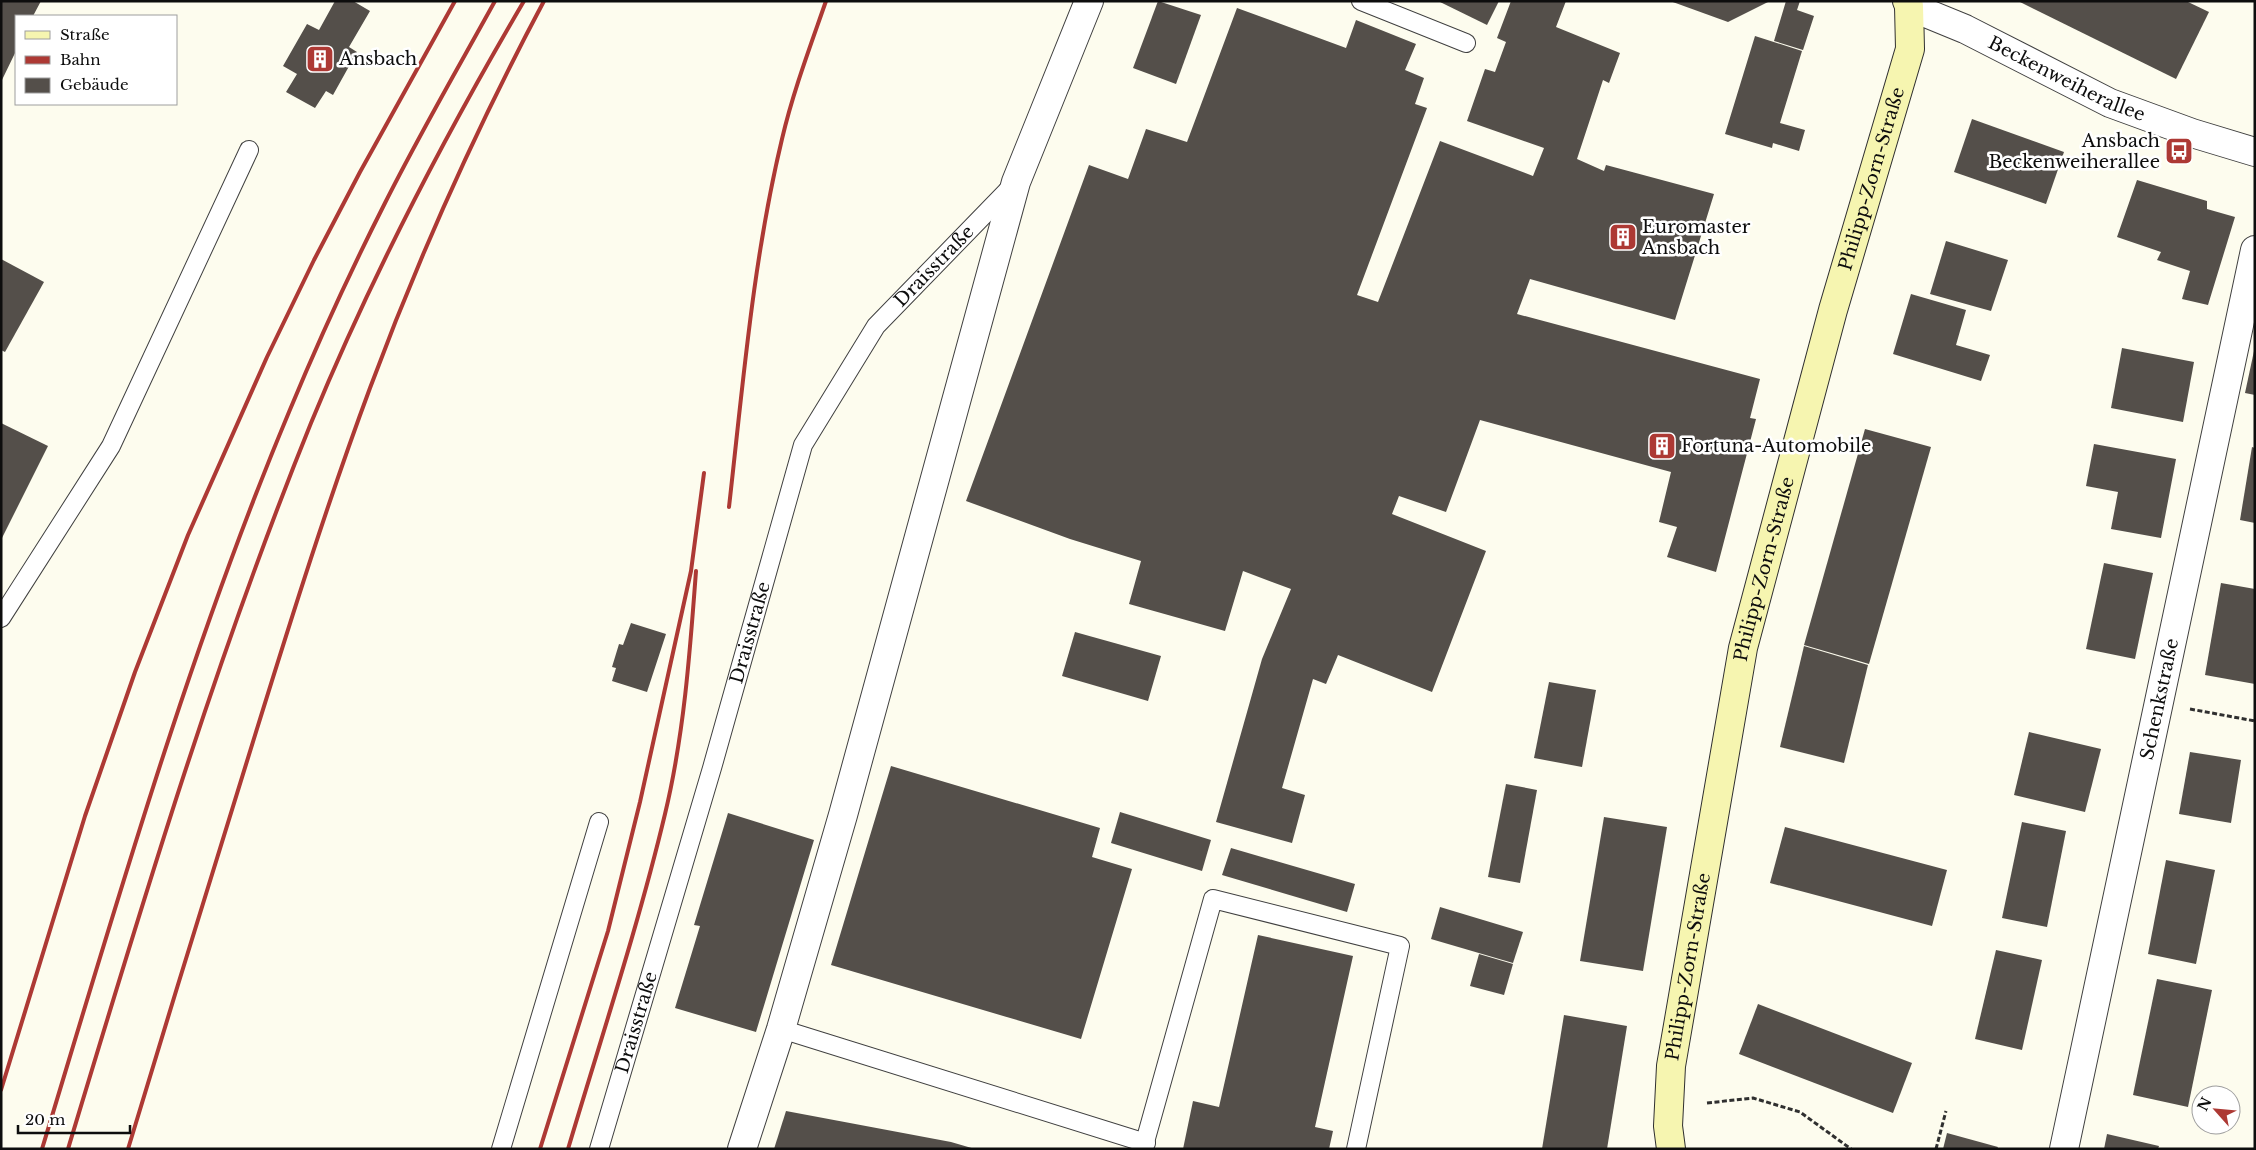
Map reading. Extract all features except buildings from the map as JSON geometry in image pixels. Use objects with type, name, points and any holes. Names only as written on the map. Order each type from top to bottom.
[{"type":"main road","name":"Philipp-Zorn-Straße","points":[[1671,1149],[1668,1126],[1671,1066],[1743,648],[1833,310],[1910,49],[1908,3]]},
{"type":"street","name":"Draisstraße","points":[[742,1149],[781,1029],[843,815],[1016,182],[1089,1]]},
{"type":"street","name":"Beckenweiherallee","points":[[1908,3],[1965,29],[2110,103],[2192,133],[2255,152]]},
{"type":"street","name":"Schenkstraße","points":[[2064,1149],[2255,250]]},
{"type":"lane","points":[[1361,1],[1466,43]]},
{"type":"lane","points":[[1,618],[111,446],[249,150]]},
{"type":"lane","name":"Draisstraße","points":[[599,1149],[709,777],[803,445],[876,326],[1016,182]]},
{"type":"lane","points":[[501,1149],[599,822]]},
{"type":"lane","points":[[781,1029],[1145,1146],[1213,899],[1400,946],[1356,1149]]},
{"type":"path","points":[[2158,703],[2255,721]]},
{"type":"path","points":[[1707,1103],[1753,1098],[1800,1112],[1851,1149]]},
{"type":"path","points":[[1936,1149],[1946,1111]]},
{"type":"railway","points":[[1,1090],[85,816],[135,672],[188,535],[267,357],[314,260],[360,172],[455,1]]},
{"type":"railway","points":[[42,1149],[156,778],[219,593],[253,502],[311,360],[359,255],[411,152],[495,1]]},
{"type":"railway","points":[[68,1149],[152,874],[211,692],[276,512],[311,423],[358,315],[410,208],[465,104],[524,1]]},
{"type":"railway","points":[[128,1149],[283,645],[355,430],[429,240],[496,95],[544,1]]},
{"type":"railway","points":[[729,507],[744,368],[763,230],[791,104],[826,1]]},
{"type":"railway","points":[[540,1149],[608,931],[640,802],[691,571],[704,473]]},
{"type":"railway","points":[[568,1149],[631,940],[672,784],[682,724],[689,663],[696,571]]},
{"type":"place","name":"Ansbach","points":[[320,59]]},
{"type":"place","name":"Ansbach Beckenweiherallee","points":[[2179,151]]},
{"type":"place","name":"Euromaster Ansbach","points":[[1623,237]]},
{"type":"place","name":"Fortuna-Automobile","points":[[1662,446]]}]
